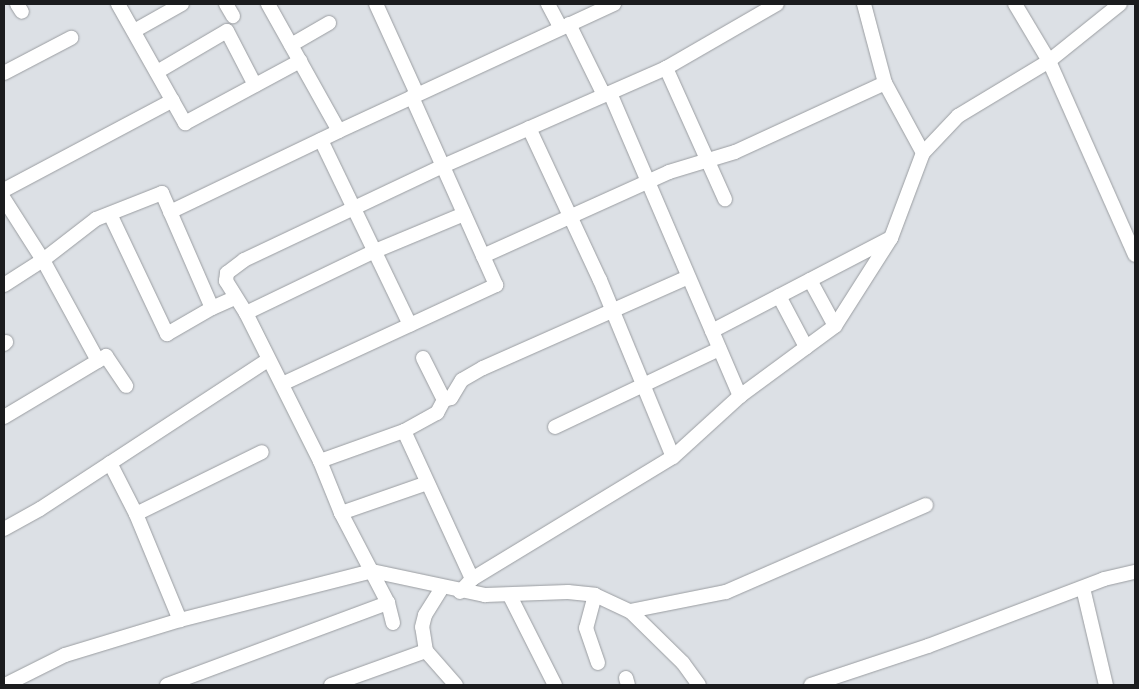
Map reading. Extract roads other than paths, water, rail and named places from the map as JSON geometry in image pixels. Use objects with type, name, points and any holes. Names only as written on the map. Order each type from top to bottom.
[{"type":"street","points":[[118,4],[185,123],[300,61]]},
{"type":"street","points":[[134,31],[182,4]]},
{"type":"street","points":[[226,4],[233,16]]},
{"type":"street","points":[[268,4],[339,131]]},
{"type":"street","points":[[282,384],[496,285],[443,166],[376,4]]},
{"type":"street","points":[[548,4],[565,26],[607,94],[740,396]]},
{"type":"street","points":[[170,212],[339,131],[614,4]]},
{"type":"street","points":[[393,623],[388,603],[341,513],[320,461],[246,313],[234,298],[226,281],[232,267],[443,166],[666,68],[777,4]]},
{"type":"street","points":[[862,4],[885,83],[923,153]]},
{"type":"street","points":[[1015,4],[1049,61],[1135,255]]},
{"type":"street","points":[[460,592],[472,579],[673,457],[740,396],[835,326],[891,238],[923,153],[958,116],[1049,61],[1120,4]]},
{"type":"street","points":[[291,45],[329,23]]},
{"type":"street","points":[[157,72],[227,31],[255,85]]},
{"type":"street","points":[[4,73],[71,38]]},
{"type":"street","points":[[666,68],[725,199]]},
{"type":"street","points":[[483,256],[572,218],[646,183],[706,160],[735,152],[885,83]]},
{"type":"street","points":[[4,190],[173,100]]},
{"type":"street","points":[[529,128],[613,310],[673,457]]},
{"type":"street","points":[[321,140],[410,325]]},
{"type":"street","points":[[4,285],[43,260],[96,219],[162,193],[212,308]]},
{"type":"street","points":[[4,199],[43,260],[98,361]]},
{"type":"street","points":[[110,214],[168,334],[212,308],[234,298]]},
{"type":"street","points":[[246,313],[374,251],[464,214]]},
{"type":"street","points":[[712,331],[891,238]]},
{"type":"street","points":[[320,461],[404,431],[437,414],[444,400],[451,398],[462,380],[483,368],[688,277]]},
{"type":"street","points":[[810,280],[835,326]]},
{"type":"street","points":[[779,296],[806,347]]},
{"type":"street","points":[[555,427],[645,386],[719,349]]},
{"type":"street","points":[[4,417],[106,356],[126,386]]},
{"type":"street","points":[[423,358],[444,400]]},
{"type":"street","points":[[4,530],[268,360]]},
{"type":"street","points":[[404,431],[472,579]]},
{"type":"street","points":[[136,514],[262,452]]},
{"type":"street","points":[[110,463],[136,514],[180,620]]},
{"type":"street","points":[[341,513],[427,483]]},
{"type":"street","points":[[630,611],[726,592],[926,505]]},
{"type":"street","points":[[5,685],[65,655],[180,620],[372,572],[460,592],[510,596],[568,592],[595,595],[630,611],[683,663],[699,685]]},
{"type":"street","points":[[811,685],[1083,588],[1135,572]]},
{"type":"street","points":[[442,588],[425,615],[422,627],[426,651],[456,685]]},
{"type":"street","points":[[1083,588],[1106,685]]},
{"type":"street","points":[[595,595],[586,628],[598,663]]},
{"type":"street","points":[[510,596],[555,685]]},
{"type":"street","points":[[167,685],[388,603]]},
{"type":"street","points":[[331,685],[426,651]]}]
